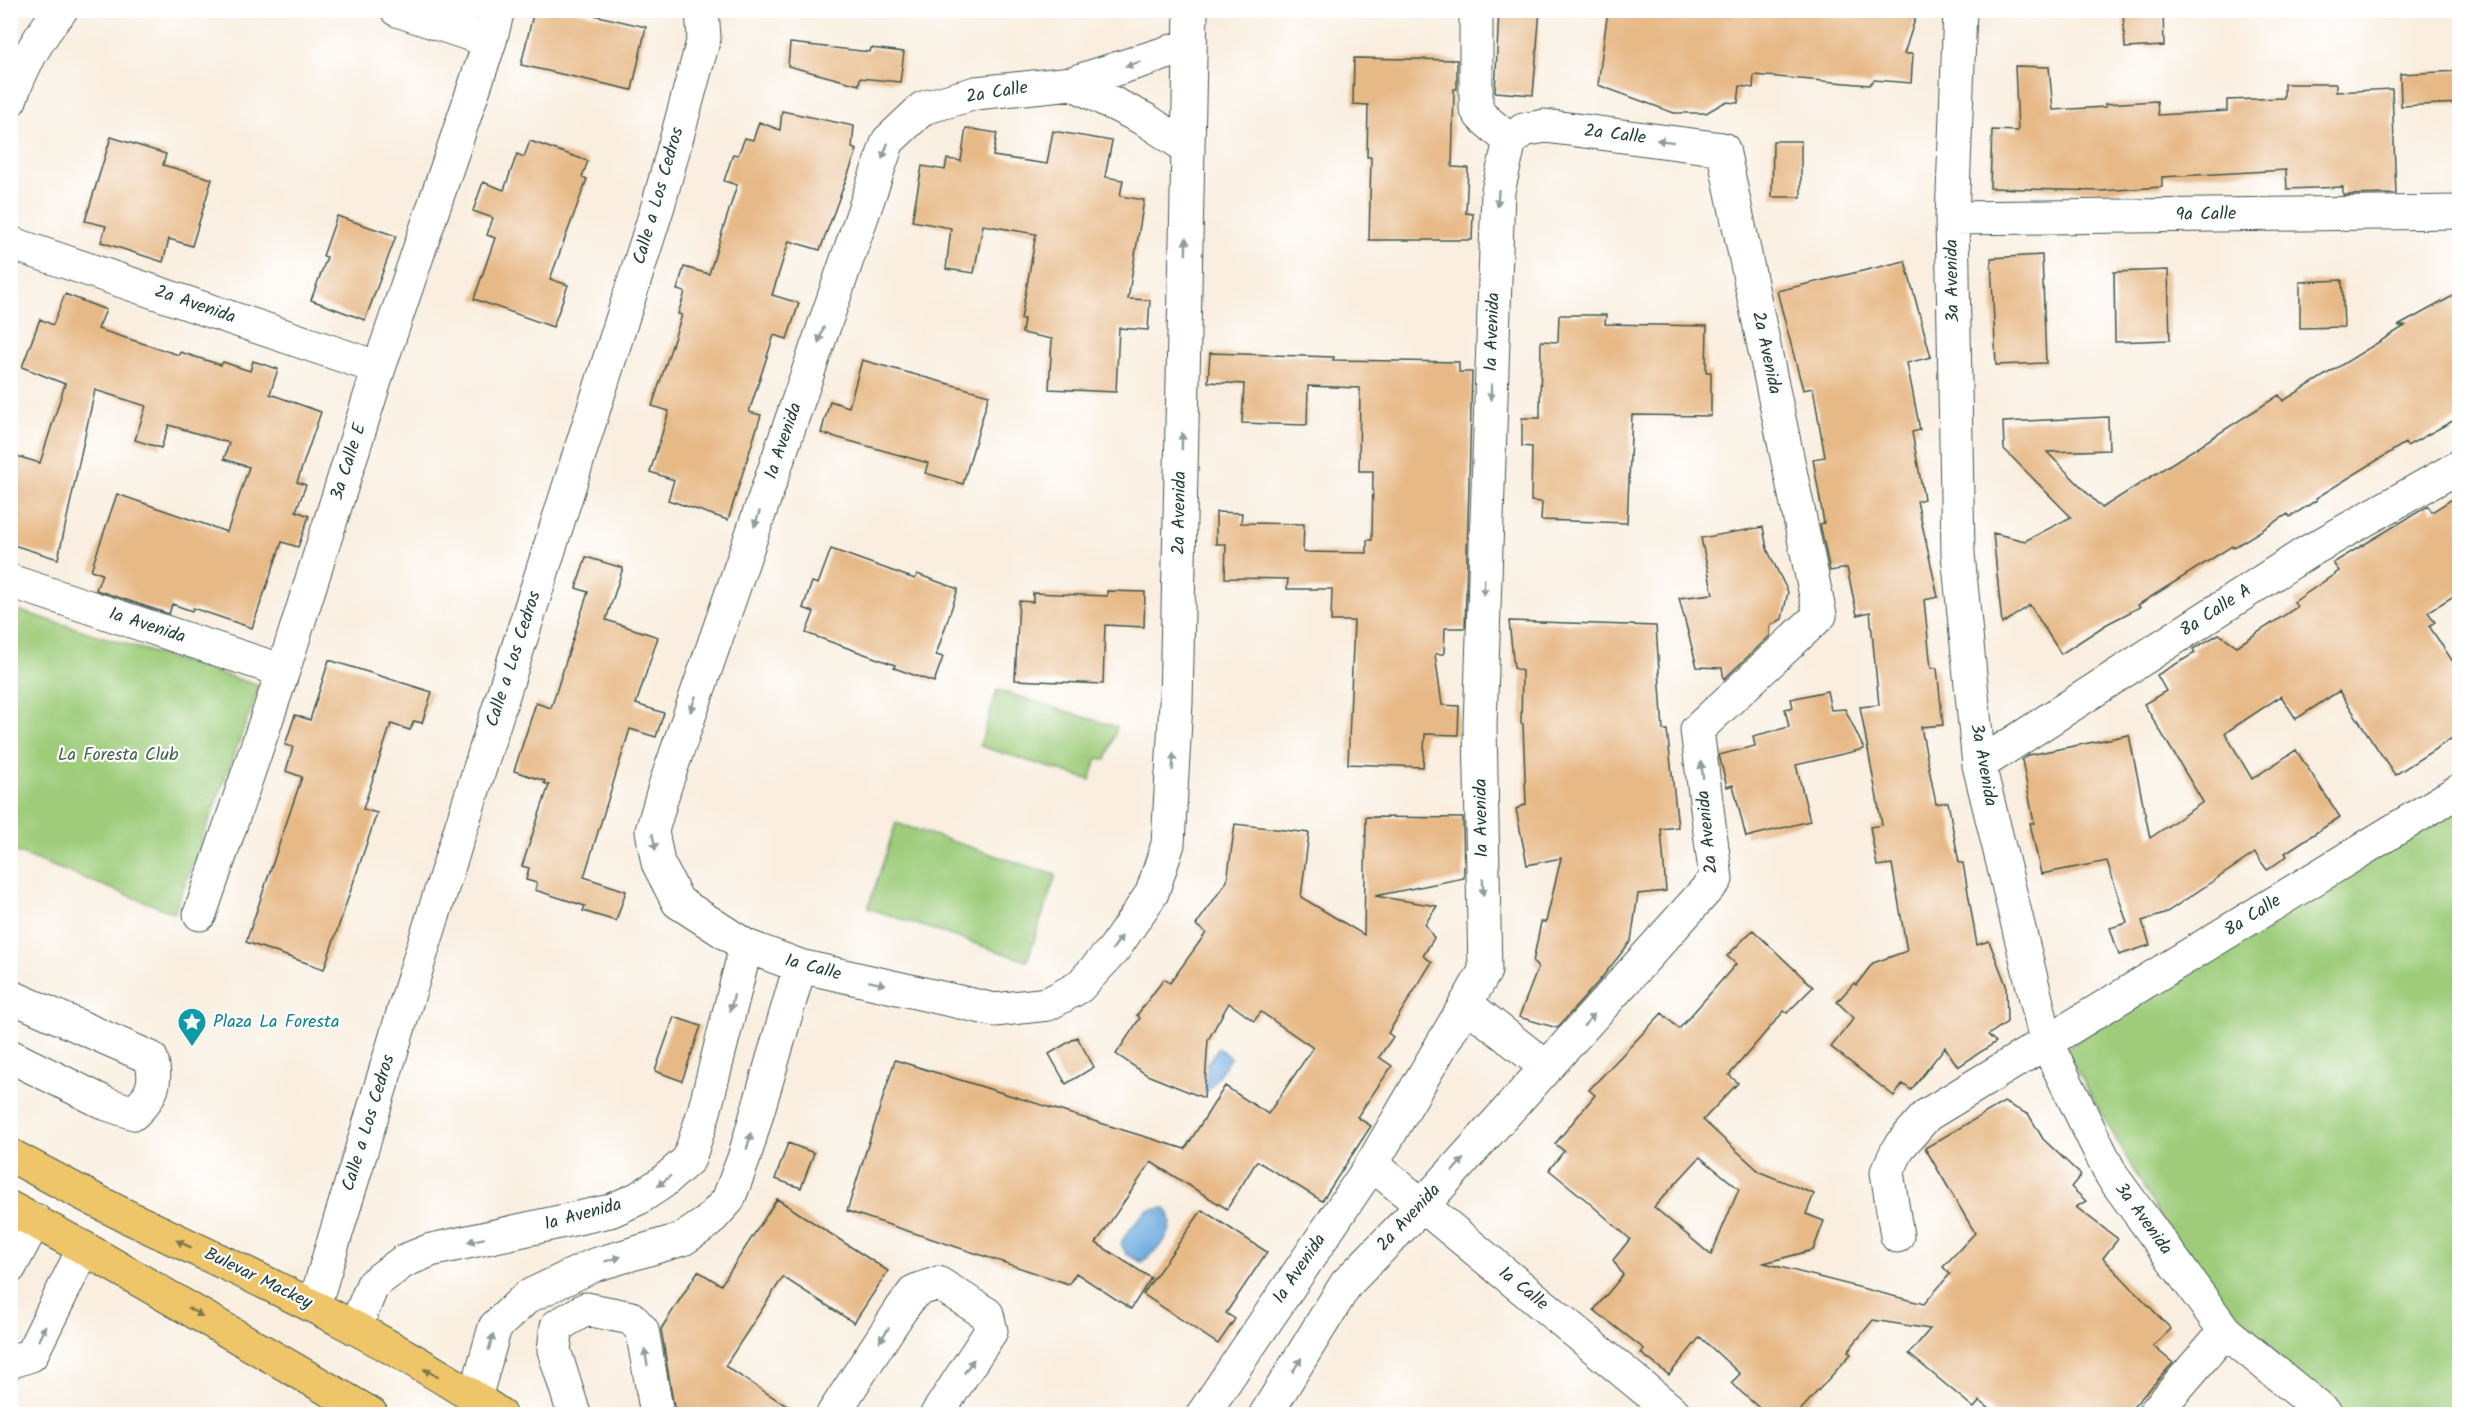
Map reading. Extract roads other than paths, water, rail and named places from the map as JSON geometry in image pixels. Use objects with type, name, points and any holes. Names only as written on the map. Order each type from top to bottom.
[{"type":"main road","name":"Bulevar Mackey","points":[[10,1155],[120,1213],[314,1306],[487,1406]]},
{"type":"main road","points":[[120,1213],[110,1218],[57,1194],[50,1195],[23,1214],[371,1414]]},
{"type":"street","points":[[10,100],[18,77],[51,22],[61,10]]},
{"type":"street","points":[[398,10],[494,26]]},
{"type":"street","name":"Calle a Los Cedros","points":[[314,1306],[421,954],[658,206],[704,38],[702,10]]},
{"type":"street","name":"2a Avenida","points":[[1079,987],[1114,949],[1152,893],[1168,844],[1176,703],[1188,148],[1188,46],[1191,10]]},
{"type":"street","points":[[1476,10],[1476,108],[1481,116],[1510,141]]},
{"type":"street","name":"3a Avenida","points":[[1960,10],[1952,218],[1958,554],[1979,765],[2047,1044],[2112,1176],[2225,1331],[2326,1414]]},
{"type":"street","name":"3a Calle E","points":[[200,914],[283,671],[379,368],[494,26]]},
{"type":"street","name":"2a Calle","points":[[923,108],[976,93],[1072,83],[1188,46]]},
{"type":"street","points":[[1072,83],[1146,120],[1188,148]]},
{"type":"street","name":"1a Avenida","points":[[665,786],[888,141],[923,108]]},
{"type":"street","name":"2a Calle","points":[[1510,141],[1523,130],[1545,126],[1724,149]]},
{"type":"street","name":"1a Avenida","points":[[1207,1411],[1372,1164],[1485,971],[1480,714],[1498,191],[1510,141]]},
{"type":"street","name":"2a Avenida","points":[[1266,1414],[1346,1284],[1422,1206],[1716,879],[1696,730],[1820,615],[1724,149]]},
{"type":"street","name":"9a Calle","points":[[1952,218],[2460,212]]},
{"type":"street","name":"2a Avenida","points":[[10,243],[379,368]]},
{"type":"street","name":"8a Calle A","points":[[1979,765],[2306,553],[2460,466]]},
{"type":"street","name":"1a Avenida","points":[[10,581],[283,671]]},
{"type":"street","name":"1a Calle","points":[[665,786],[652,831],[658,863],[678,902],[746,946],[800,966],[995,1010],[1048,1004],[1079,987]]},
{"type":"street","name":"8a Calle","points":[[1897,1236],[1887,1172],[1899,1147],[1927,1115],[2047,1044],[2460,790]]},
{"type":"street","name":"1a Avenida","points":[[355,1328],[374,1284],[404,1261],[431,1250],[610,1211],[639,1198],[663,1182],[689,1159],[704,1112],[746,946]]},
{"type":"street","points":[[487,1406],[495,1327],[527,1297],[594,1265],[683,1239],[708,1222],[728,1200],[744,1158],[800,966]]},
{"type":"street","points":[[10,996],[151,1058],[155,1075],[148,1100],[134,1113],[107,1104],[10,1056]]},
{"type":"street","points":[[1466,1004],[1546,1067]]},
{"type":"street","name":"1a Calle","points":[[1372,1164],[1675,1414]]},
{"type":"street","points":[[10,1267],[23,1214]]},
{"type":"street","points":[[10,1362],[32,1355],[84,1248]]},
{"type":"street","points":[[1296,1276],[1334,1304]]},
{"type":"street","points":[[834,1414],[915,1291],[938,1283],[987,1314],[991,1331],[937,1414]]},
{"type":"street","points":[[574,1414],[554,1350],[556,1326],[586,1309],[631,1318],[642,1330],[657,1414]]},
{"type":"street","points":[[2154,1414],[2225,1331]]},
{"type":"water","points":[[1218,1048],[1231,1057],[1206,1093],[1193,1084]]},
{"type":"water","points":[[1165,1208],[1171,1223],[1161,1245],[1142,1262],[1126,1254],[1121,1243],[1129,1230],[1147,1210]]},
{"type":"place","name":"Plaza La Foresta","points":[[192,1048]]},
{"type":"park label","name":"La Foresta Club","points":[[118,755]]}]
